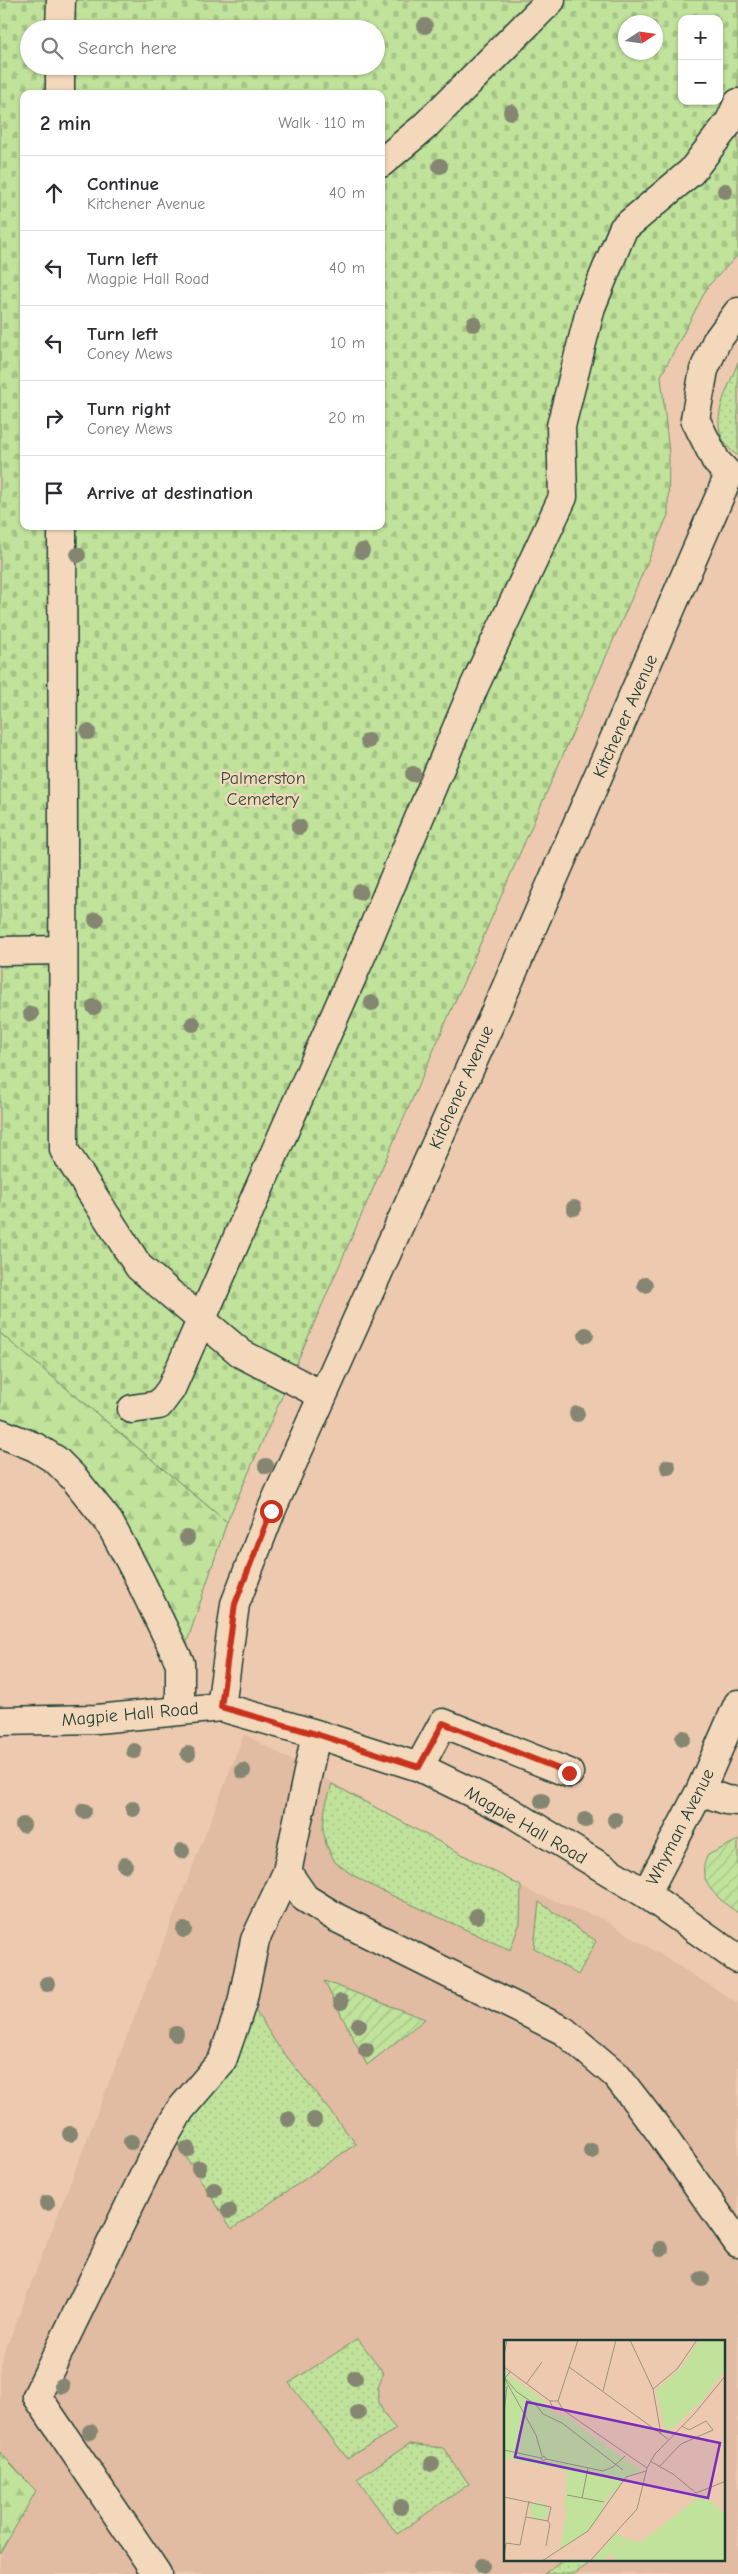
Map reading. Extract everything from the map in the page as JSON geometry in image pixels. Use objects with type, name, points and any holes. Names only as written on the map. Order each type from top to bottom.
[{"type":"street","points":[[60,0],[60,20]]},
{"type":"street","points":[[385,160],[423,128],[551,0]]},
{"type":"street","points":[[60,75],[60,90]]},
{"type":"street","points":[[132,1408],[158,1405],[171,1389],[366,946],[474,687],[563,497],[561,426],[591,307],[623,229],[691,172],[730,121],[738,103]]},
{"type":"street","name":"Kitchener Avenue","points":[[221,1707],[235,1604],[271,1511],[734,474],[716,461],[695,419],[704,370],[716,342],[738,312]]},
{"type":"street","points":[[62,530],[64,1150],[139,1267],[242,1354],[322,1395]]},
{"type":"street","points":[[0,952],[63,950]]},
{"type":"street","points":[[0,1433],[35,1447],[56,1460],[74,1478],[109,1522],[139,1578],[180,1663],[180,1709]]},
{"type":"street","name":"Whyman Avenue","points":[[646,1894],[700,1791],[738,1704]]},
{"type":"street","name":"Magpie Hall Road","points":[[0,1721],[97,1719],[180,1709],[221,1707],[316,1734],[419,1767],[509,1811],[556,1842],[646,1894],[738,1958]]},
{"type":"street","points":[[419,1767],[443,1723],[569,1773]]},
{"type":"street","points":[[157,2574],[38,2396],[151,2161],[180,2110],[222,2061],[242,2003],[255,1940],[287,1872],[316,1734]]},
{"type":"street","points":[[700,1791],[726,1800],[738,1801]]},
{"type":"street","points":[[287,1872],[305,1898],[336,1918],[564,2031],[616,2075],[657,2128],[738,2243]]},
{"type":"shaded area","points":[[244,1734],[531,1892],[603,1919],[738,2003],[738,2574],[0,2574],[0,2557],[36,2491],[0,2452],[0,2364]]},
{"type":"green space","name":"Palmerston Cemetery","points":[[0,0],[738,0],[738,255],[708,286],[661,376],[669,454],[668,515],[227,1522],[0,1333]]},
{"type":"green space","points":[[738,362],[738,456],[727,446],[721,435],[719,424],[723,399]]},
{"type":"green space","points":[[0,1333],[227,1522],[180,1663],[74,1478],[0,1433]]},
{"type":"green space","points":[[332,1784],[521,1886],[520,1923],[510,1950],[378,1889],[351,1874],[335,1862],[326,1844],[323,1829],[325,1808]]},
{"type":"green space","points":[[738,1840],[738,1913],[711,1889],[706,1881],[704,1864],[708,1855]]},
{"type":"green space","points":[[539,1902],[596,1941],[578,1975],[534,1948]]},
{"type":"green space","points":[[324,1981],[425,2019],[367,2065]]},
{"type":"green space","points":[[251,2004],[276,2043],[356,2144],[232,2229],[175,2140]]},
{"type":"green space","points":[[358,2339],[384,2373],[378,2388],[379,2402],[386,2416],[396,2429],[347,2458],[289,2383]]},
{"type":"green space","points":[[409,2444],[443,2448],[469,2484],[397,2534],[357,2479]]},
{"type":"green space","points":[[0,2452],[36,2491],[0,2554]]},
{"type":"green space","points":[[591,2562],[574,2574],[544,2574],[560,2563]]},
{"type":"route","points":[[271,1511],[235,1604],[221,1707],[316,1734],[419,1767],[443,1723],[569,1773]]}]
